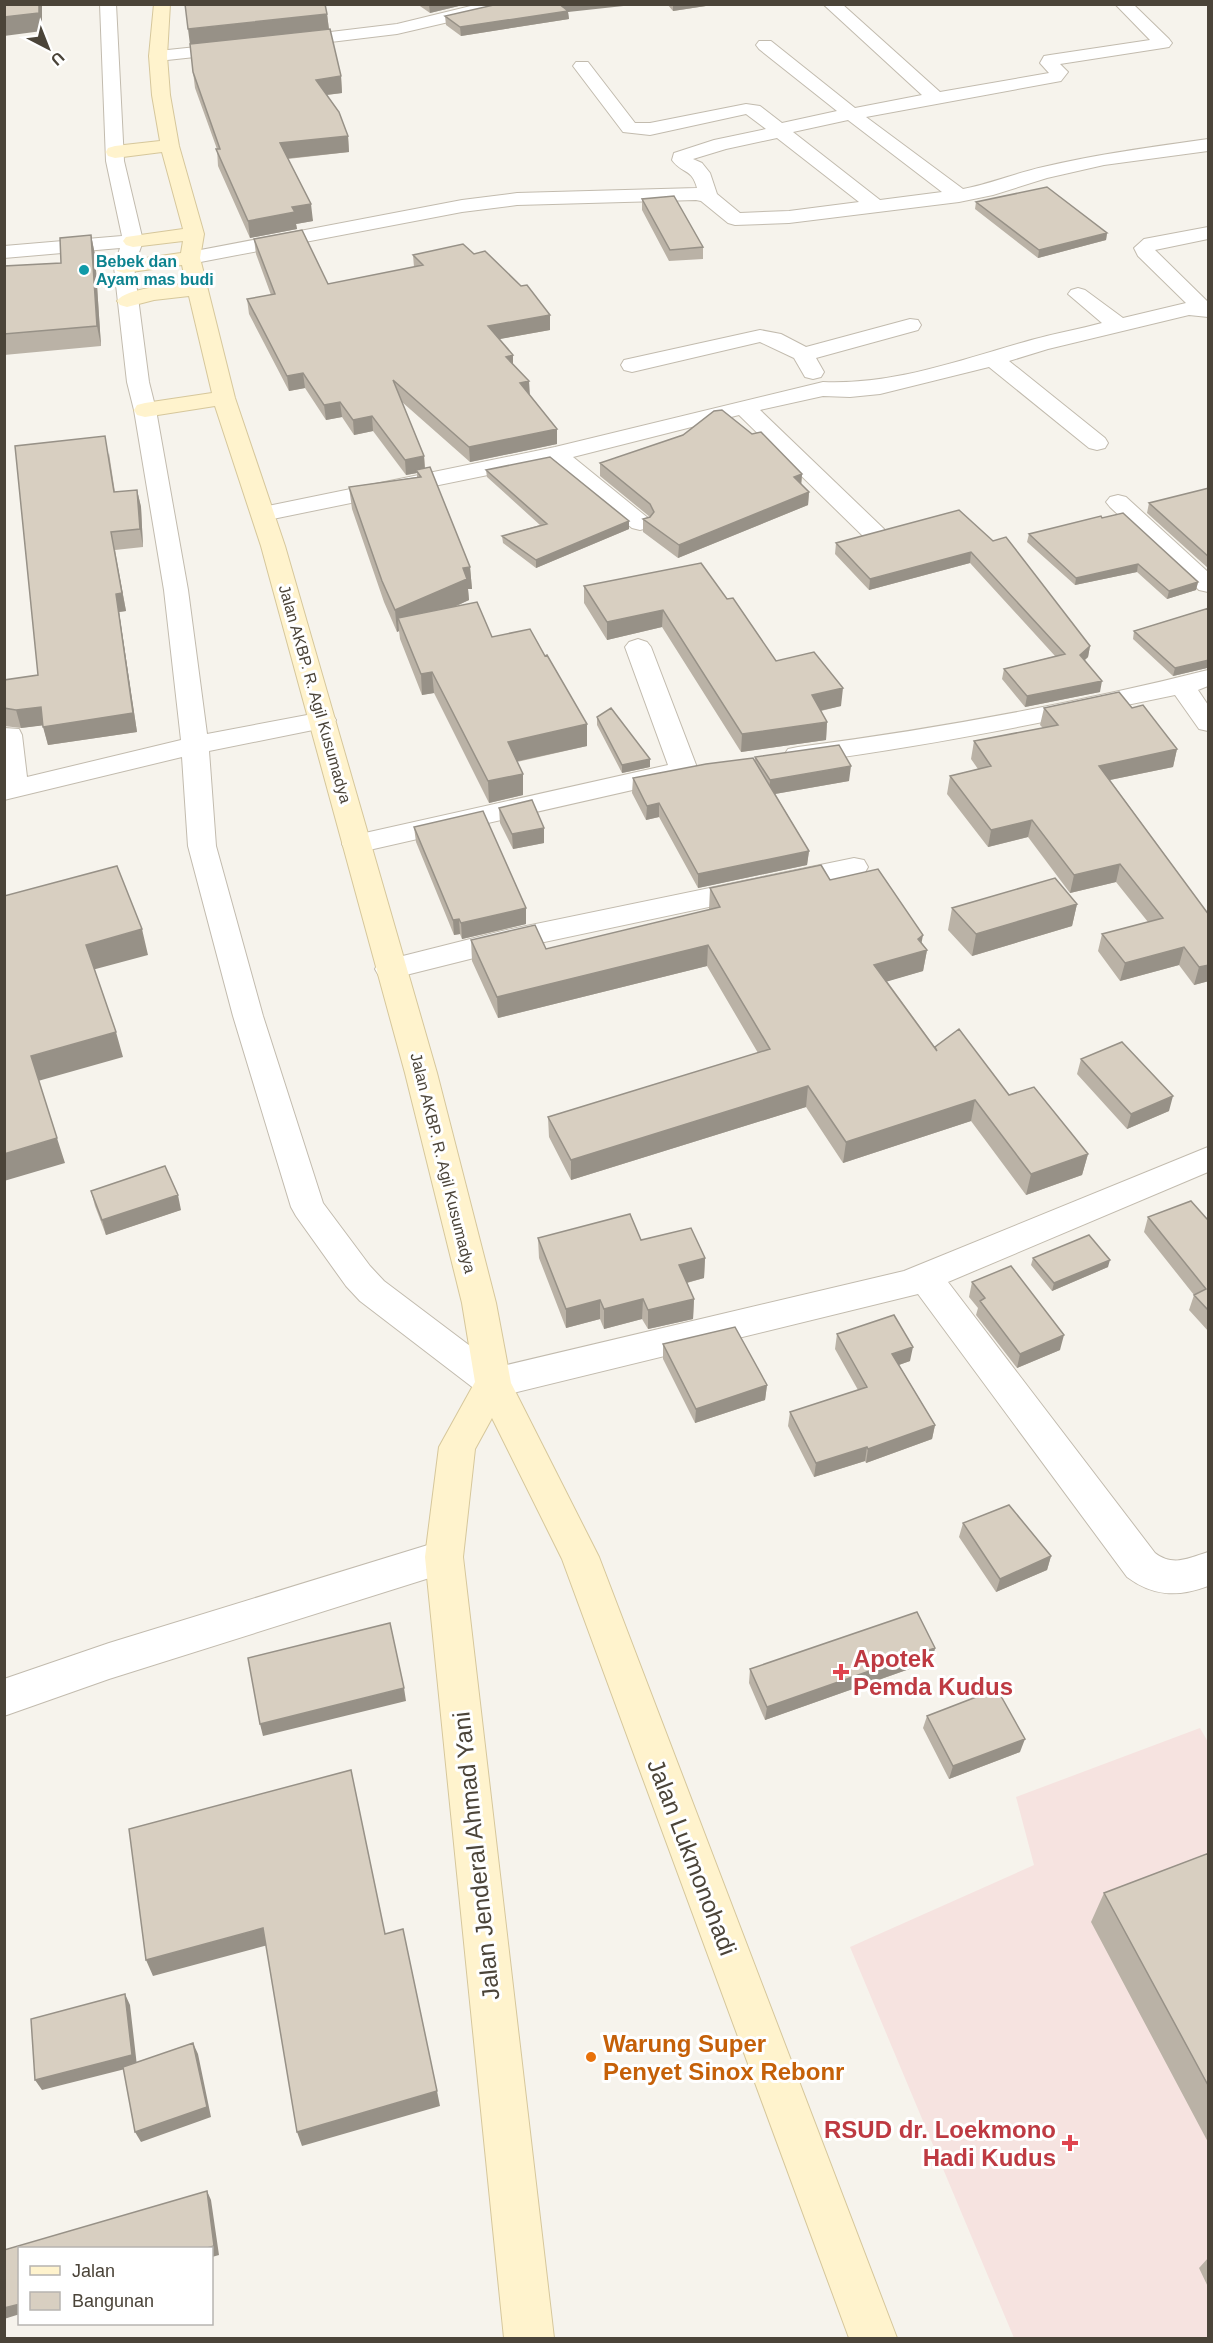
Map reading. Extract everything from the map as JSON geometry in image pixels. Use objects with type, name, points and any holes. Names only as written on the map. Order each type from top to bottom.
[{"type":"main road","name":"Jalan AKBP. R. Agil Kusumadya","points":[[162,4],[158,56],[161,95],[192,246],[198,290],[225,398],[251,485],[263,514],[323,720],[390,969],[421,1073],[476,1292],[494,1383]]},
{"type":"main road","points":[[115,152],[170,146]]},
{"type":"main road","points":[[133,241],[192,246]]},
{"type":"main road","points":[[124,267],[192,246]]},
{"type":"main road","points":[[127,301],[151,292],[198,290]]},
{"type":"main road","points":[[145,410],[225,398]]},
{"type":"main road","name":"Jalan Jenderal Ahmad Yani","points":[[494,1383],[458,1447],[444,1557],[529,2338]]},
{"type":"main road","name":"Jalan Lukmonohadi","points":[[494,1383],[580,1557],[873,2338]]},
{"type":"street","points":[[108,4],[115,152],[133,241],[124,267],[127,301],[138,382],[145,410],[176,590],[195,745],[202,846],[248,1016],[308,1207],[358,1276],[372,1291],[494,1383],[910,1283],[1209,1159]]},
{"type":"street","points":[[273,44],[390,30],[502,4]]},
{"type":"street","points":[[831,4],[936,98]]},
{"type":"street","points":[[706,196],[706,186],[701,174],[696,168],[681,160],[681,157],[721,144],[851,114],[1055,76],[1059,72],[1049,63],[1050,60],[1163,43],[1123,4]]},
{"type":"street","points":[[765,45],[959,196]]},
{"type":"street","points":[[158,56],[250,46]]},
{"type":"street","points":[[582,66],[633,129],[650,129],[751,109],[781,130],[877,207]]},
{"type":"street","points":[[192,246],[260,243],[462,206],[517,199],[661,194],[706,196],[730,217],[740,220],[789,217],[959,196],[987,191],[1042,173],[1104,159],[1209,145]]},
{"type":"street","points":[[1206,309],[1145,252],[1144,248],[1151,243],[1209,233]]},
{"type":"street","points":[[4,252],[133,241]]},
{"type":"street","points":[[1078,294],[1118,325]]},
{"type":"street","points":[[263,514],[556,454],[744,406],[823,389],[850,390],[880,387],[1118,325],[1189,309],[1206,309]]},
{"type":"street","points":[[803,354],[910,325]]},
{"type":"street","points":[[633,365],[760,336],[773,339],[803,354],[823,389]]},
{"type":"street","points":[[993,359],[1097,443]]},
{"type":"street","points":[[744,406],[875,534]]},
{"type":"street","points":[[556,454],[640,523]]},
{"type":"street","points":[[1118,502],[1209,585]]},
{"type":"street","points":[[356,844],[694,769],[638,648]]},
{"type":"street","points":[[778,757],[876,746],[1182,686],[1209,678]]},
{"type":"street","points":[[1182,686],[1209,723]]},
{"type":"street","points":[[9,735],[9,790],[195,745],[323,720]]},
{"type":"street","points":[[390,969],[502,941],[854,867]]},
{"type":"street","points":[[925,1277],[1141,1565],[1153,1575],[1169,1578],[1188,1578],[1209,1569]]},
{"type":"street","points":[[4,1698],[110,1661],[444,1557]]},
{"type":"shaded area","name":"RSUD dr. Loekmono Hadi Kudus","points":[[1200,1728],[1208,1742],[1208,2338],[1014,2338],[850,1947],[1034,1865],[1016,1797]]},
{"type":"building","points":[[4,4],[39,4],[39,13],[4,17]]},
{"type":"building","points":[[185,4],[325,4],[327,14],[188,29]]},
{"type":"building","points":[[498,4],[559,4],[568,11],[460,27],[445,16]]},
{"type":"building","points":[[330,29],[341,76],[316,80],[339,112],[348,136],[280,143],[311,204],[292,207],[295,212],[248,221],[216,149],[220,149],[193,72],[190,44]]},
{"type":"building","points":[[1047,187],[1107,233],[1039,250],[976,202]]},
{"type":"building","points":[[674,196],[703,247],[670,250],[642,199]]},
{"type":"building","points":[[302,230],[328,284],[423,265],[413,255],[463,244],[474,254],[485,251],[521,286],[527,285],[550,315],[488,326],[513,355],[506,357],[529,381],[520,383],[557,429],[469,447],[393,380],[424,456],[405,460],[372,416],[353,420],[340,402],[324,405],[303,373],[287,376],[247,299],[275,294],[254,239]]},
{"type":"building","points":[[91,235],[97,326],[4,334],[4,266],[61,263],[60,238]]},
{"type":"building","points":[[722,410],[752,434],[761,432],[802,474],[794,477],[809,492],[679,545],[643,519],[650,517],[654,512],[650,504],[600,463],[683,435],[714,411]]},
{"type":"building","points":[[105,436],[114,492],[137,490],[140,529],[111,532],[122,593],[116,594],[133,713],[43,727],[41,707],[16,710],[4,708],[4,680],[38,675],[15,446]]},
{"type":"building","points":[[550,457],[629,521],[536,560],[502,536],[547,524],[486,470]]},
{"type":"building","points":[[430,467],[470,567],[463,568],[467,579],[395,610],[382,581],[349,487],[421,477],[416,470]]},
{"type":"building","points":[[1209,488],[1209,557],[1149,503]]},
{"type":"building","points":[[959,510],[993,541],[1006,537],[1090,646],[1080,655],[1102,681],[1027,696],[1004,669],[1065,654],[971,552],[870,579],[836,543]]},
{"type":"building","points":[[1123,513],[1198,582],[1169,591],[1138,564],[1076,578],[1029,534],[1101,516],[1102,518]]},
{"type":"building","points":[[701,563],[727,599],[733,598],[776,661],[814,652],[843,688],[812,695],[827,722],[742,734],[663,610],[607,622],[584,586]]},
{"type":"building","points":[[477,602],[492,637],[530,629],[587,724],[508,742],[523,774],[488,781],[432,672],[421,674],[398,618]]},
{"type":"building","points":[[1209,608],[1209,660],[1175,668],[1134,631]]},
{"type":"building","points":[[1119,692],[1132,708],[1143,705],[1177,749],[1099,766],[1209,915],[1209,965],[1199,967],[1184,947],[1125,963],[1102,934],[1163,918],[1120,864],[1074,875],[1032,820],[991,830],[950,776],[991,766],[974,741],[1058,725],[1044,708]]},
{"type":"building","points":[[611,708],[650,759],[622,765],[597,717]]},
{"type":"building","points":[[839,745],[851,766],[770,780],[755,757]]},
{"type":"building","points":[[753,758],[809,851],[698,874],[659,803],[647,806],[633,778],[706,764]]},
{"type":"building","points":[[532,800],[544,828],[512,834],[499,808]]},
{"type":"building","points":[[483,811],[526,908],[461,923],[459,919],[453,920],[414,827]]},
{"type":"building","points":[[821,865],[830,880],[878,869],[923,935],[918,939],[927,950],[874,965],[937,1051],[935,1047],[959,1029],[1009,1095],[1034,1087],[1088,1154],[1031,1174],[975,1100],[846,1142],[808,1086],[571,1160],[548,1117],[770,1049],[708,945],[497,997],[471,940],[535,925],[546,949],[720,907],[710,888]]},
{"type":"building","points":[[117,866],[142,929],[86,945],[116,1032],[31,1056],[57,1138],[4,1154],[4,896]]},
{"type":"building","points":[[1055,878],[1077,904],[976,934],[952,908]]},
{"type":"building","points":[[1122,1042],[1173,1096],[1131,1114],[1081,1059]]},
{"type":"building","points":[[165,1166],[178,1195],[102,1220],[91,1191]]},
{"type":"building","points":[[1191,1201],[1209,1219],[1209,1311],[1194,1295],[1206,1289],[1148,1217]]},
{"type":"building","points":[[630,1214],[641,1240],[691,1228],[705,1258],[679,1265],[694,1299],[648,1310],[643,1299],[604,1309],[600,1300],[566,1309],[538,1238]]},
{"type":"building","points":[[1089,1235],[1110,1260],[1054,1283],[1033,1258]]},
{"type":"building","points":[[1011,1266],[1064,1335],[1020,1354],[980,1301],[985,1298],[972,1282]]},
{"type":"building","points":[[894,1315],[913,1347],[892,1354],[935,1425],[868,1449],[867,1447],[816,1463],[790,1412],[867,1387],[837,1334]]},
{"type":"building","points":[[735,1327],[767,1385],[696,1409],[663,1344]]},
{"type":"building","points":[[1009,1505],[1051,1556],[1000,1579],[963,1523]]},
{"type":"building","name":"Apotek Pemda Kudus","points":[[917,1612],[935,1648],[767,1707],[750,1669]]},
{"type":"building","points":[[390,1623],[404,1688],[260,1724],[248,1658]]},
{"type":"building","points":[[997,1689],[1025,1739],[953,1766],[927,1716]]},
{"type":"building","points":[[351,1770],[385,1934],[403,1929],[437,2091],[297,2132],[263,1928],[146,1960],[129,1829]]},
{"type":"building","points":[[1209,1853],[1209,2087],[1104,1893]]},
{"type":"building","points":[[125,1994],[132,2055],[35,2080],[31,2019]]},
{"type":"building","points":[[193,2043],[207,2107],[135,2132],[123,2067]]},
{"type":"building","points":[[207,2191],[214,2246],[18,2247],[18,2304],[4,2308],[4,2250]]},
{"type":"place","name":"Bebek dan Ayam mas budi","points":[[84,270]]},
{"type":"place","name":"Apotek Pemda Kudus","points":[[841,1672]]},
{"type":"place","name":"Warung Super Penyet Sinox Rebonr","points":[[591,2057]]},
{"type":"place","name":"RSUD dr. Loekmono Hadi Kudus","points":[[1070,2143]]}]
